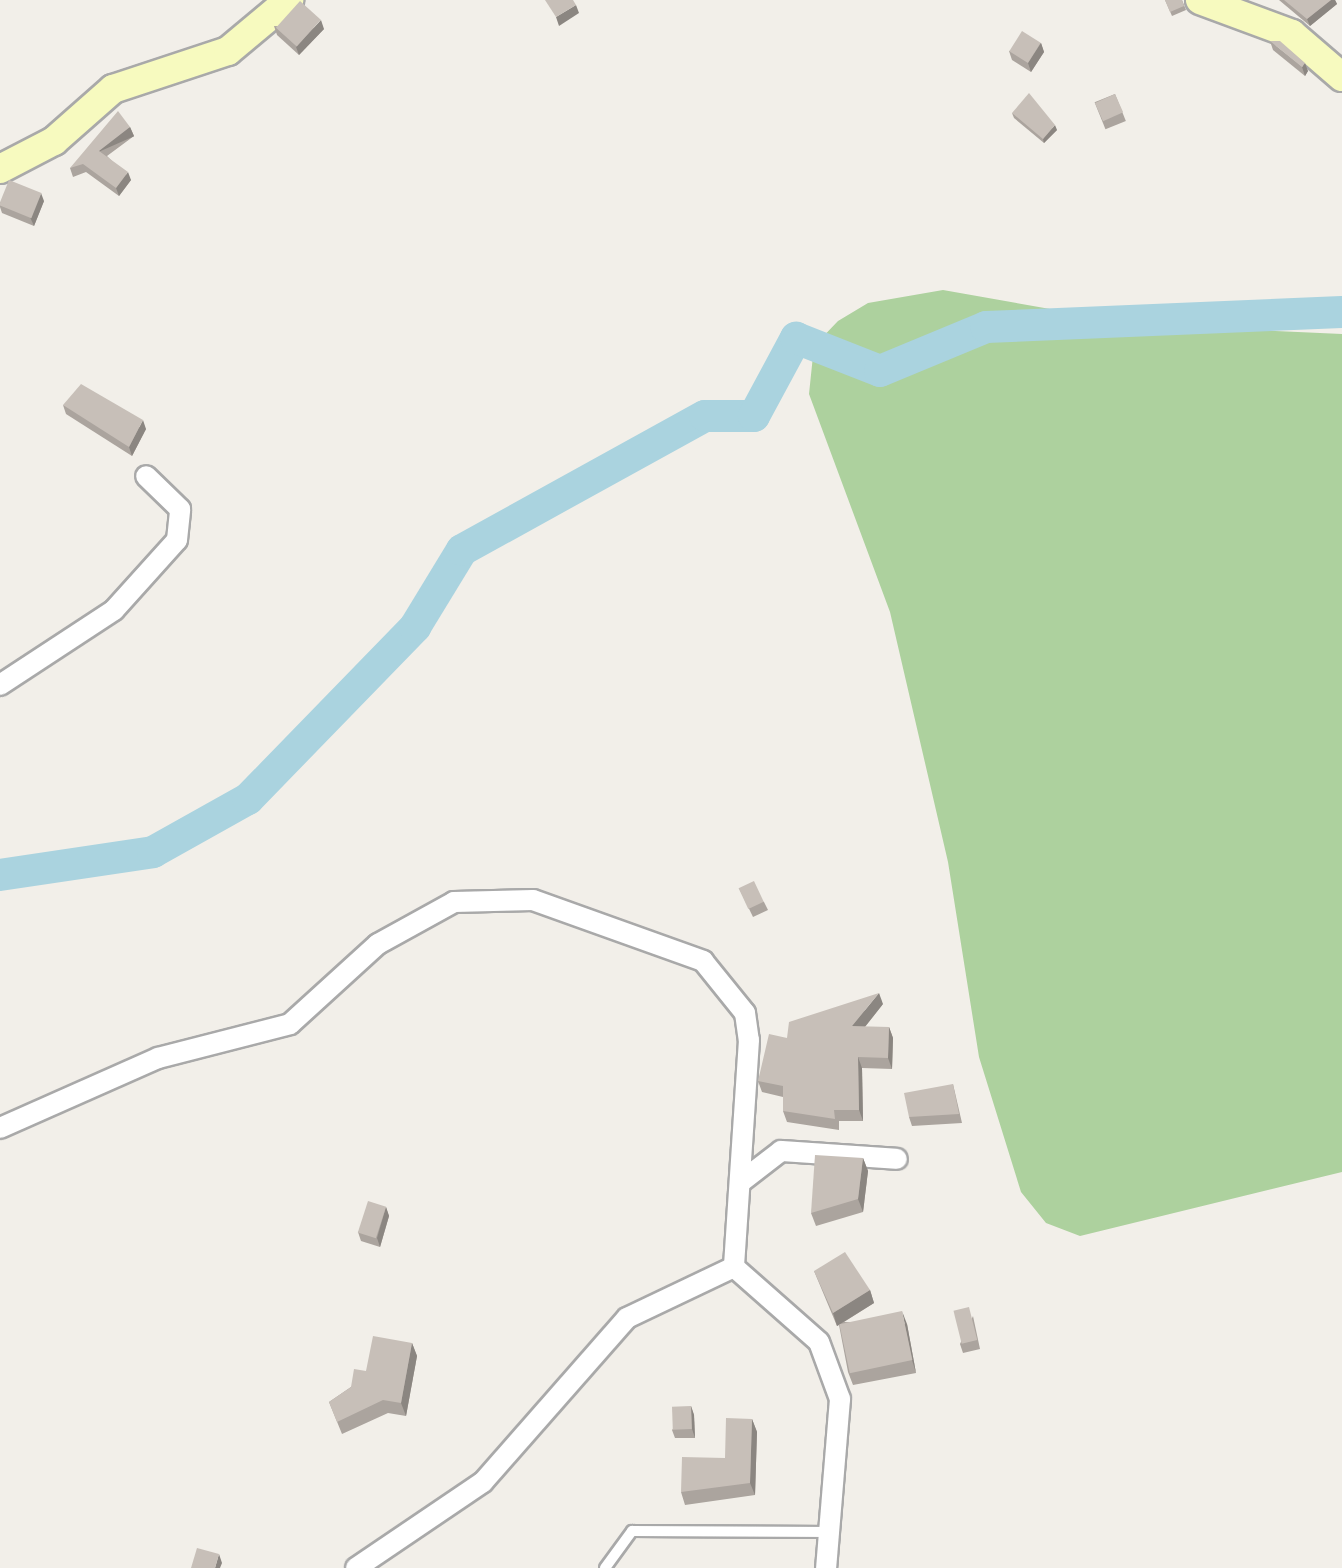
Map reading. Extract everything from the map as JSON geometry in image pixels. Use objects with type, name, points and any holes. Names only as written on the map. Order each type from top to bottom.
[{"type":"street","points":[[0,169],[54,141],[113,89],[228,51],[290,0]]},
{"type":"street","points":[[1200,0],[1292,34],[1342,77]]},
{"type":"street","points":[[0,684],[114,610],[177,540],[180,510],[146,476]]},
{"type":"street","points":[[0,1128],[129,1069],[290,1024],[378,944],[454,902],[533,900],[703,961],[732,989],[749,1040],[734,1267]]},
{"type":"street","points":[[742,1180],[781,1151],[898,1159]]},
{"type":"street","points":[[734,1267],[820,1342],[840,1400],[833,1532],[826,1568]]},
{"type":"street","points":[[356,1568],[483,1482],[627,1318],[734,1267]]},
{"type":"lane","points":[[605,1568],[632,1531],[833,1532]]},
{"type":"green space","points":[[943,290],[1141,325],[1342,334],[1342,1172],[1080,1236],[1046,1223],[1021,1192],[979,1057],[948,862],[890,612],[809,394],[814,346],[838,321],[868,303]]},
{"type":"building","points":[[545,0],[573,0],[576,5],[556,17]]},
{"type":"building","points":[[1165,0],[1182,0],[1184,6],[1170,12]]},
{"type":"building","points":[[1284,0],[1331,0],[1307,19]]},
{"type":"building","points":[[300,1],[321,20],[297,46],[276,28]]},
{"type":"building","points":[[1022,31],[1041,43],[1028,63],[1009,51]]},
{"type":"building","points":[[1270,41],[1280,41],[1305,63],[1302,67]]},
{"type":"building","points":[[1029,93],[1055,125],[1043,139],[1012,113]]},
{"type":"building","points":[[1115,94],[1123,112],[1103,121],[1095,103]]},
{"type":"building","points":[[118,111],[130,127],[99,151],[128,172],[116,188],[83,164],[70,168]]},
{"type":"building","points":[[9,180],[41,193],[31,218],[0,205]]},
{"type":"building","points":[[81,384],[143,420],[129,447],[63,405]]},
{"type":"building","points":[[754,881],[764,902],[748,909],[739,888]]},
{"type":"building","points":[[879,993],[852,1026],[889,1027],[888,1058],[858,1057],[859,1110],[834,1110],[835,1119],[783,1111],[783,1086],[758,1081],[769,1034],[787,1038],[789,1022]]},
{"type":"building","points":[[953,1084],[959,1114],[909,1117],[904,1093]]},
{"type":"building","points":[[815,1155],[863,1158],[858,1199],[811,1213]]},
{"type":"building","points":[[368,1201],[386,1207],[376,1238],[358,1232]]},
{"type":"building","points":[[845,1252],[870,1290],[833,1313],[814,1271]]},
{"type":"building","points":[[969,1307],[977,1340],[962,1344],[953,1311]]},
{"type":"building","points":[[902,1311],[912,1360],[850,1373],[839,1324]]},
{"type":"building","points":[[373,1336],[412,1343],[401,1403],[383,1400],[337,1422],[329,1402],[351,1387],[354,1369],[366,1371]]},
{"type":"building","points":[[691,1406],[692,1429],[673,1430],[672,1407]]},
{"type":"building","points":[[726,1418],[752,1419],[750,1483],[681,1492],[682,1457],[725,1458]]},
{"type":"building","points":[[197,1548],[219,1554],[215,1568],[191,1568]]},
{"type":"waterway","points":[[0,875],[153,852],[248,799],[415,627],[462,550],[705,416],[754,416],[796,338],[880,371],[986,327],[1342,312]]}]
